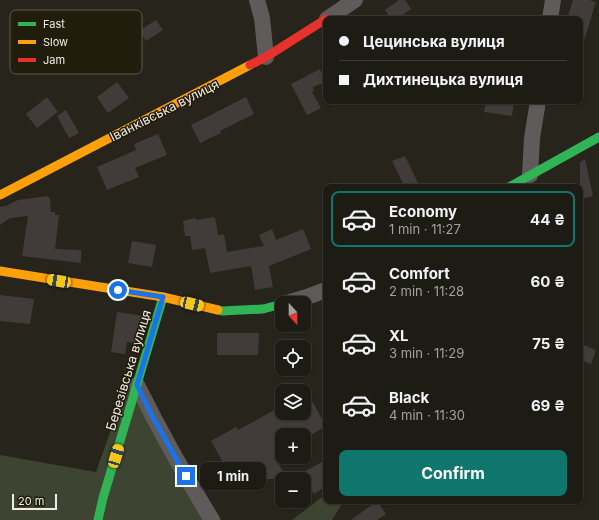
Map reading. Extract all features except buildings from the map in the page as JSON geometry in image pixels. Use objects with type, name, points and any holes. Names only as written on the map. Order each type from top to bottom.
[{"type":"street","points":[[257,0],[262,18],[266,57]]},
{"type":"street","name":"Іванківська вулиця","points":[[330,16],[354,0]]},
{"type":"street","points":[[550,16],[553,0]]},
{"type":"street","name":"Іванківська вулиця","points":[[0,195],[266,57],[323,21]]},
{"type":"street","points":[[530,175],[532,138],[538,104]]},
{"type":"street","points":[[514,184],[599,137]]},
{"type":"street","points":[[0,271],[163,297],[222,311],[264,309],[275,306]]},
{"type":"street","points":[[310,296],[323,291]]},
{"type":"street","name":"Березівська вулиця","points":[[98,520],[103,498],[163,297]]},
{"type":"street","points":[[137,385],[151,414],[212,520]]},
{"type":"green space","points":[[127,384],[160,421],[221,520],[0,520],[0,455],[96,472]]},
{"type":"green space","points":[[323,496],[323,504],[342,504],[332,520],[292,520],[308,508],[311,508],[311,505]]},
{"type":"traffic: fast","points":[[514,184],[599,137]]},
{"type":"traffic: fast","points":[[98,520],[103,498],[163,297]]},
{"type":"traffic: fast","points":[[218,310],[263,309],[275,306]]},
{"type":"traffic: slow","points":[[0,195],[250,65]]},
{"type":"traffic: slow","points":[[0,271],[163,297],[218,310]]},
{"type":"traffic: jam","points":[[250,65],[266,57],[323,21]]},
{"type":"route","points":[[118,290],[163,297],[137,385],[151,414],[186,476]]}]
